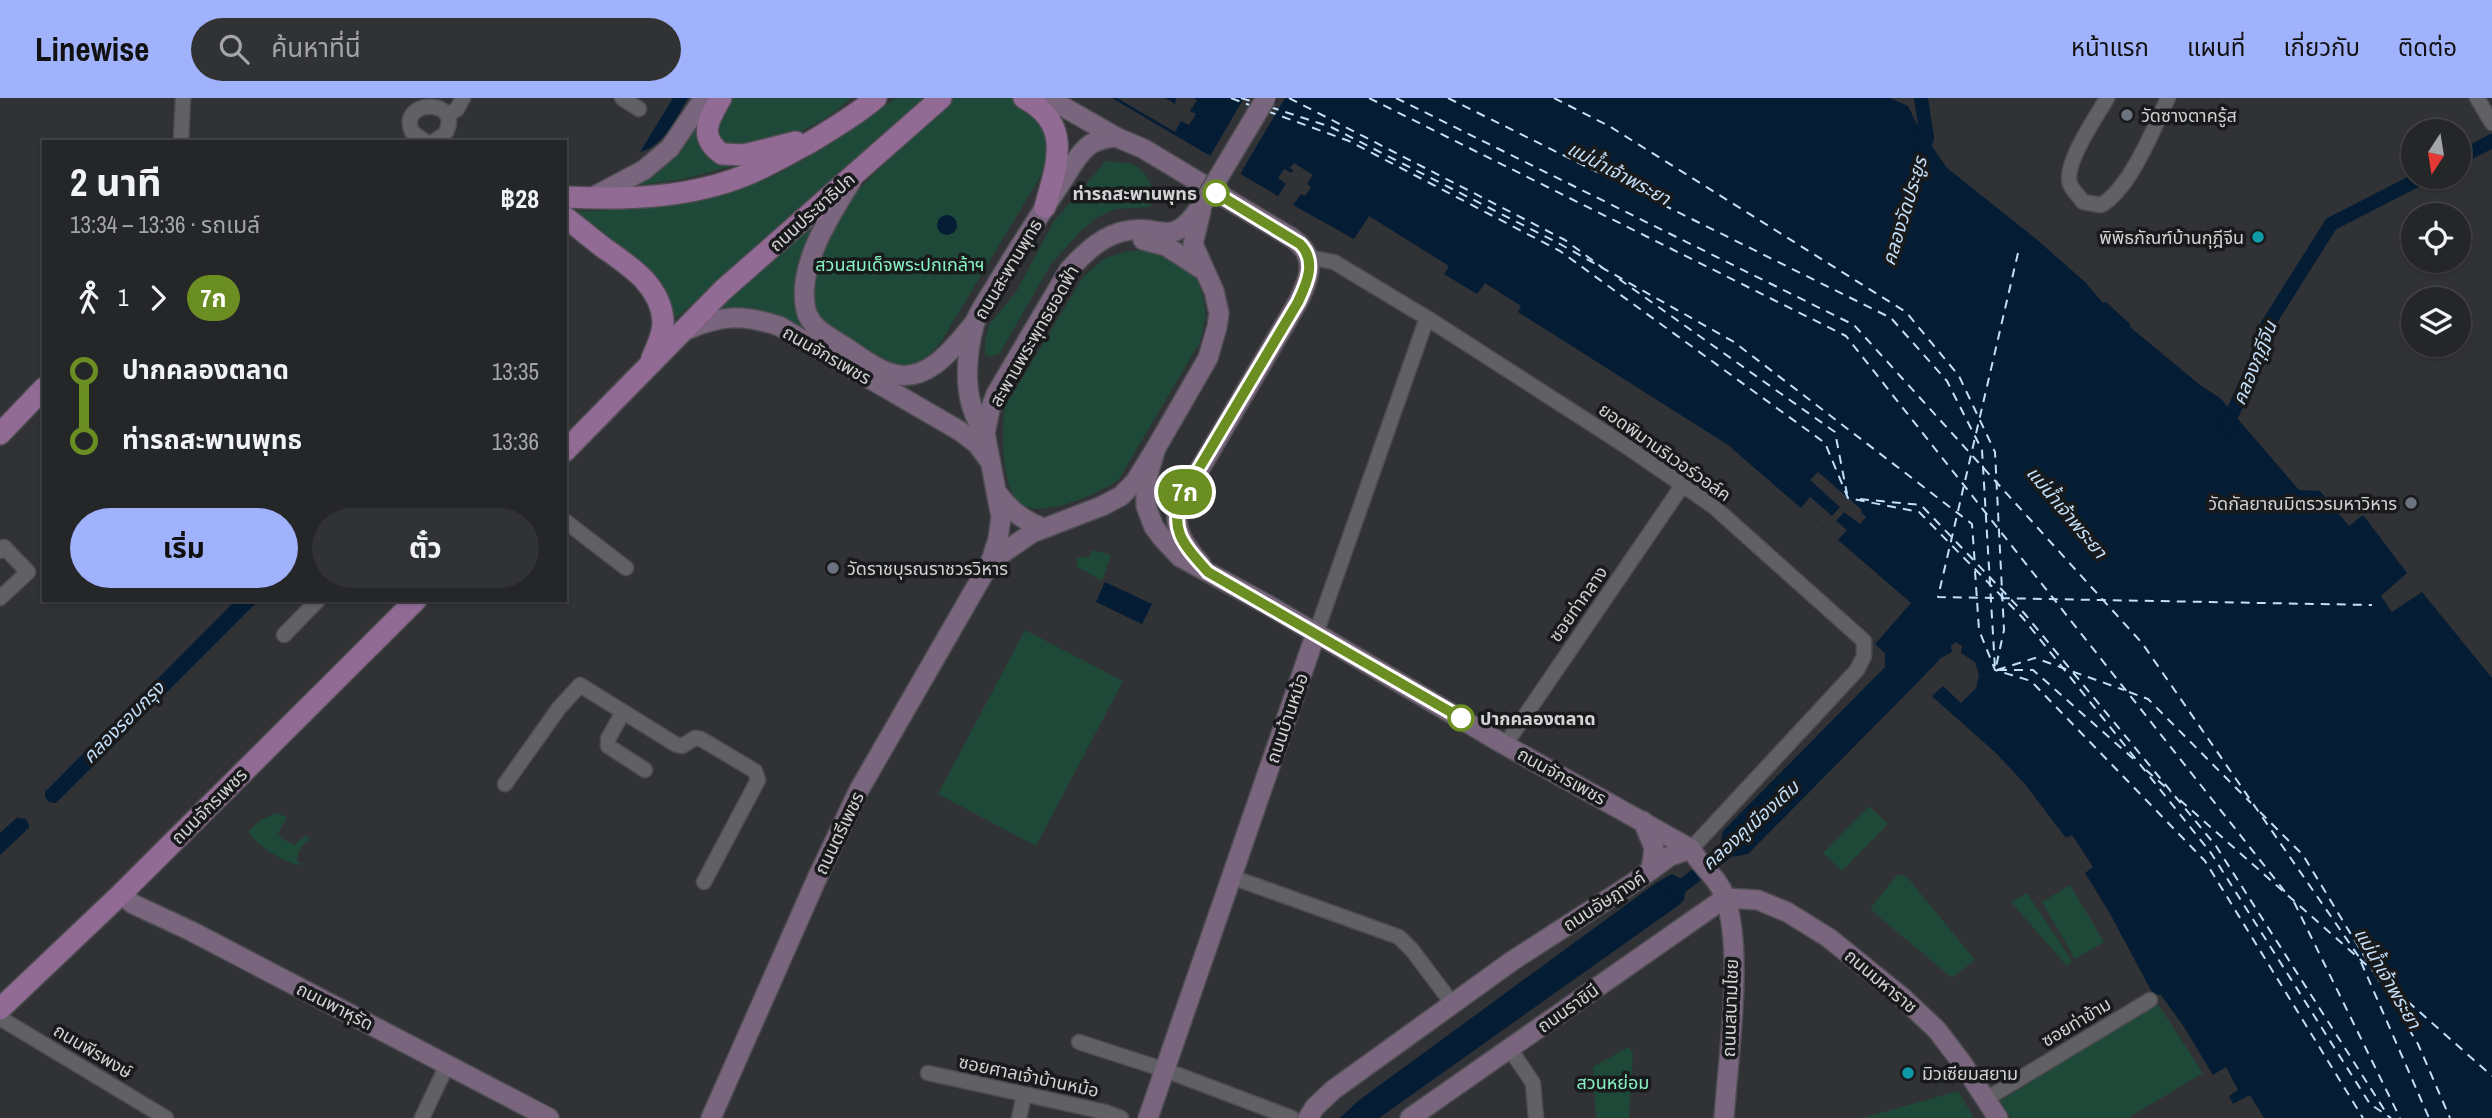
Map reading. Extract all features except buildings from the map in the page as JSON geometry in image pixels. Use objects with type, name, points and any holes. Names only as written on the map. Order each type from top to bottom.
[{"type":"main road","points":[[721,98],[707,126],[709,142],[722,154],[734,156],[753,153],[822,135]]},
{"type":"main road","name":"ถนนประชาธิปก","points":[[686,330],[723,290],[941,98]]},
{"type":"main road","points":[[1024,98],[1040,109],[1049,120],[1059,146],[1045,207]]},
{"type":"main road","points":[[567,197],[656,196],[714,186],[773,163],[822,135],[872,101]]},
{"type":"main road","points":[[573,223],[633,268],[652,288],[660,304],[663,330],[649,366]]},
{"type":"main road","name":"ถนนจักรเพชร","points":[[567,450],[686,330]]},
{"type":"main road","points":[[0,434],[42,390]]},
{"type":"main road","name":"ถนนจักรเพชร","points":[[0,1009],[121,894],[414,602]]},
{"type":"street","points":[[181,140],[183,98]]},
{"type":"street","points":[[448,115],[457,109],[463,98]]},
{"type":"street","points":[[622,98],[639,108]]},
{"type":"street","points":[[591,198],[627,180],[670,148],[704,98]]},
{"type":"street","points":[[1048,98],[1116,137],[1144,149],[1292,238],[1306,250],[1309,273],[1298,302],[1178,506],[1176,517],[1180,536],[1208,572]]},
{"type":"street","name":"สะพานพระพุทธยอดฟ้า","points":[[985,433],[996,394],[1069,270],[1084,253],[1111,234],[1129,230],[1168,233],[1181,229],[1203,203],[1266,98]]},
{"type":"street","points":[[2107,98],[2068,173],[2070,184],[2083,202],[2101,205],[2111,199],[2141,154],[2168,98]]},
{"type":"street","points":[[2477,98],[2492,123]]},
{"type":"street","points":[[422,140],[416,137],[410,126],[416,101],[433,103],[448,115],[448,128],[445,134],[436,140]]},
{"type":"street","name":"ถนนสะพานพุทธ","points":[[985,433],[972,408],[967,384],[975,322],[1045,207],[1085,148],[1103,138],[1116,137]]},
{"type":"street","points":[[865,164],[828,222],[808,272],[806,310],[817,328],[890,374],[911,376],[939,362],[975,322]]},
{"type":"street","name":"สะพานพระพุทธยอดฟ้า","points":[[1156,448],[1208,358],[1217,327],[1219,313],[1214,291],[1192,244],[1203,203]]},
{"type":"street","points":[[1084,253],[1122,241],[1149,241],[1179,252],[1208,278]]},
{"type":"street","name":"ยอดพิมานริเวอร์วอล์ค","points":[[1308,257],[1334,262],[1427,318],[1626,446],[1713,506],[1860,636],[1866,649],[1857,670],[1694,854]]},
{"type":"street","name":"ถนนจักรเพชร","points":[[686,330],[711,319],[734,316],[779,326],[960,431],[977,444],[990,462]]},
{"type":"street","name":"ถนนบ้านหม้อ","points":[[1148,1118],[1427,318]]},
{"type":"street","name":"ถนนจักรเพชร","points":[[985,433],[999,494],[1011,511],[1043,528]]},
{"type":"street","points":[[1043,528],[1121,496],[1135,482],[1156,448]]},
{"type":"street","name":"ถนนจักรเพชร","points":[[1156,448],[1144,492],[1150,518],[1168,546],[1180,556],[1505,745],[1643,821],[1694,854],[1716,879],[1725,898]]},
{"type":"street","name":"ซอยท่ากลาง","points":[[1505,745],[1682,486]]},
{"type":"street","name":"ถนนตรีเพชร","points":[[711,1118],[859,790],[991,561],[1000,528],[999,494]]},
{"type":"street","points":[[567,523],[626,568]]},
{"type":"street","name":"ถนนตรีเพชร","points":[[991,561],[1043,528]]},
{"type":"street","points":[[0,551],[4,547],[28,572],[0,598]]},
{"type":"street","points":[[284,635],[316,602]]},
{"type":"street","points":[[505,784],[559,708],[580,685],[675,744],[682,746],[695,738],[701,739],[758,775],[755,787],[704,882]]},
{"type":"street","points":[[624,712],[608,739],[608,746],[645,770]]},
{"type":"street","points":[[1643,821],[1654,848],[1651,870]]},
{"type":"street","name":"ถนนอัษฎางค์","points":[[1308,1118],[1315,1107],[1333,1090],[1452,1003],[1651,870],[1694,854]]},
{"type":"street","points":[[1232,877],[1399,937],[1452,1003]]},
{"type":"street","name":"ถนนพาหุรัด","points":[[121,894],[133,904],[191,931],[549,1118]]},
{"type":"street","name":"ถนนราชินี","points":[[1410,1118],[1725,898]]},
{"type":"street","name":"ถนนมหาราช","points":[[1725,898],[1758,900],[1772,904],[1829,938],[1903,998],[1937,1030],[1998,1118]]},
{"type":"street","name":"ถนนสนามไชย","points":[[1724,1118],[1733,989],[1732,938],[1725,898]]},
{"type":"street","name":"ซอยท่าข้าม","points":[[1986,1099],[2150,1000]]},
{"type":"street","name":"ถนนพีรพงษ์","points":[[0,1018],[164,1118]]},
{"type":"street","points":[[1079,1042],[1165,1070],[1292,1118]]},
{"type":"street","points":[[1510,1049],[1533,1083],[1536,1118]]},
{"type":"street","points":[[422,1118],[447,1065]]},
{"type":"street","name":"ซอยศาลเจ้าบ้านหม้อ","points":[[928,1073],[1105,1112],[1121,1118]]},
{"type":"street","points":[[1019,1118],[1024,1095]]},
{"type":"green space","points":[[733,98],[851,98],[825,118],[792,135],[756,144],[739,144],[723,142],[720,136],[721,119]]},
{"type":"green space","name":"สวนสมเด็จพระปกเกล้าฯ","points":[[896,98],[940,98],[947,105],[955,98],[1018,98],[1042,123],[1047,141],[1045,169],[941,342],[928,355],[913,364],[901,367],[841,334],[821,319],[816,312],[814,299],[822,252],[843,211],[873,175],[924,127],[911,111],[668,325],[665,310],[569,212],[681,204],[752,185],[802,161]]},
{"type":"green space","points":[[701,122],[721,162],[733,166],[683,179],[640,185],[675,157]]},
{"type":"green space","points":[[1106,161],[1131,164],[1144,172],[1153,196],[1149,207],[1116,209],[1096,218],[1080,232],[1051,264],[1000,353],[991,357],[985,355],[989,325],[1016,292],[1054,221]]},
{"type":"green space","points":[[824,216],[807,251],[814,337],[739,309],[715,310]]},
{"type":"green space","points":[[1144,250],[1164,253],[1186,266],[1201,285],[1206,316],[1200,342],[1119,479],[1086,497],[1058,506],[1033,508],[1023,505],[1010,488],[1004,460],[1005,407],[1083,277],[1105,258]]},
{"type":"green space","points":[[1092,550],[1111,555],[1102,581],[1076,566],[1077,558],[1090,556]]},
{"type":"green space","points":[[1025,630],[1123,681],[1036,846],[938,794]]},
{"type":"green space","points":[[1869,806],[1888,824],[1842,871],[1823,853]]},
{"type":"green space","points":[[276,813],[287,817],[278,833],[283,839],[294,845],[306,835],[310,839],[298,854],[297,861],[302,864],[300,865],[271,853],[248,832],[259,821]]},
{"type":"green space","points":[[1898,874],[1907,877],[1975,960],[1952,978],[1870,909]]},
{"type":"green space","points":[[2070,885],[2104,942],[2075,959],[2042,902]]},
{"type":"green space","points":[[2027,893],[2072,961],[2067,966],[2011,902]]},
{"type":"green space","points":[[2158,1004],[2203,1073],[2128,1118],[2011,1118],[2000,1101]]},
{"type":"green space","name":"สวนหย่อม","points":[[1628,1047],[1633,1052],[1629,1118],[1596,1118],[1593,1067]]},
{"type":"green space","points":[[1958,1091],[1974,1118],[1863,1118]]},
{"type":"water","points":[[673,98],[688,98],[663,138],[649,149],[640,152]]},
{"type":"water","name":"แม่น้ำเจ้าพระยา","points":[[1112,98],[1890,98],[1908,106],[1918,126],[1947,168],[2035,238],[2085,282],[2103,303],[2106,302],[2130,324],[2130,327],[2200,385],[2220,398],[2299,490],[2320,491],[2349,526],[2363,515],[2407,573],[2381,596],[2392,612],[2422,592],[2492,678],[2492,1118],[2264,1118],[2250,1095],[2233,1104],[2229,1096],[2238,1090],[2226,1067],[2213,1075],[2161,995],[2153,994],[2085,873],[2093,867],[2072,835],[2066,838],[2024,783],[1996,753],[1917,683],[1748,854],[1724,854],[1721,846],[1723,831],[1885,667],[1885,653],[1875,644],[1911,603],[1728,445],[1518,312],[1521,306],[1485,283],[1477,294],[1444,274],[1449,266],[1369,216],[1354,239],[1293,205],[1301,194],[1305,196],[1311,187],[1307,184],[1313,175],[1294,163],[1290,168],[1292,173],[1284,169],[1278,178],[1286,184],[1278,196]]},
{"type":"water","points":[[943,215],[951,215],[957,225],[951,235],[943,235],[937,229],[937,221]]},
{"type":"water","points":[[1105,582],[1152,604],[1142,624],[1096,602]]},
{"type":"water","name":"คลองรอบกรุง","points":[[234,602],[257,602],[61,798],[0,855],[0,833],[46,791]]},
{"type":"water","points":[[1672,874],[1687,882],[1684,900],[1679,905],[1379,1118],[1340,1118],[1358,1101]]},
{"type":"pier","points":[[1117,98],[1165,98],[1175,104],[1176,98],[1194,98],[1197,100],[1190,111],[1196,114],[1189,125],[1181,121],[1175,132]]},
{"type":"pier","points":[[1244,98],[1285,98],[1239,176],[1209,158]]},
{"type":"pier","points":[[1818,472],[1862,510],[1866,517],[1860,524],[1844,512],[1836,521],[1847,530],[1838,540],[1801,508],[1810,497],[1832,516],[1840,507],[1810,480]]},
{"type":"pier","points":[[1956,642],[1962,646],[1961,653],[1975,662],[1979,675],[1976,688],[1961,703],[1943,686],[1932,696],[1917,683],[1941,658],[1952,652],[1951,646]]},
{"type":"pier","points":[[45,788],[45,797],[49,802],[61,804],[29,833],[26,819],[13,817]]},
{"type":"waterway","name":"คลองวัดประยูร","points":[[1921,98],[1927,138],[1922,155]]},
{"type":"waterway","name":"คลองกุฎีจีน","points":[[2471,152],[2492,141]]},
{"type":"waterway","name":"คลองกุฎีจีน","points":[[2226,428],[2258,356],[2265,329],[2331,224],[2401,188]]},
{"type":"waterway","name":"คลองคูเมืองเดิม","points":[[1674,892],[1737,841]]},
{"type":"ferry route","points":[[1231,98],[1252,106]]},
{"type":"ferry route","points":[[1241,98],[1254,102]]},
{"type":"ferry route","points":[[1289,98],[1565,240],[1603,268]]},
{"type":"ferry route","points":[[1369,98],[1846,336],[2286,893]]},
{"type":"ferry route","points":[[1396,98],[1854,325],[2142,643],[2359,957]]},
{"type":"ferry route","points":[[1448,98],[1891,318],[1947,381],[1982,450],[1995,668]]},
{"type":"ferry route","points":[[1554,98],[1609,126],[1906,312],[1959,376],[1995,452],[2004,630],[1996,667]]},
{"type":"ferry route","points":[[1270,107],[1331,127],[1560,244],[1734,342],[1972,524],[1975,566]]},
{"type":"ferry route","points":[[1267,111],[1349,141],[1560,251],[1825,443],[1848,498],[1919,512],[2022,617],[2211,853],[2370,1104],[2391,1118]]},
{"type":"ferry route","points":[[2018,253],[1938,597],[2372,605]]},
{"type":"ferry route","points":[[1619,279],[1835,432],[1847,494]]},
{"type":"ferry route","points":[[1860,499],[1921,505],[2024,613],[2216,846],[2387,1114]]},
{"type":"ferry route","points":[[1975,571],[1979,630],[1995,670],[2031,681],[2205,861],[2363,1118]]},
{"type":"ferry route","points":[[1997,670],[2035,658],[2124,690]]},
{"type":"ferry route","points":[[1998,670],[2033,670],[2137,762]]},
{"type":"ferry route","points":[[2129,692],[2148,699],[2251,803]]},
{"type":"ferry route","points":[[2146,770],[2171,792]]},
{"type":"ferry route","points":[[2180,800],[2492,1076]]},
{"type":"ferry route","points":[[2260,812],[2303,855],[2372,969]]},
{"type":"ferry route","points":[[2294,902],[2400,1118]]},
{"type":"ferry route","points":[[2361,962],[2429,1118]]},
{"type":"ferry route","points":[[2375,974],[2418,1044],[2450,1118]]},
{"type":"bus line","name":"7ก","points":[[1216,193],[1300,244],[1306,250],[1309,273],[1298,302],[1183,495],[1176,517],[1180,536],[1208,572],[1461,718]]},
{"type":"place","name":"วัดซางตาครู้ส","points":[[2127,115]]},
{"type":"place","name":"ท่ารถสะพานพุทธ","points":[[1216,193]]},
{"type":"place","name":"พิพิธภัณฑ์บ้านกุฎีจีน","points":[[2258,237]]},
{"type":"place","name":"วัดกัลยาณมิตรวรมหาวิหาร","points":[[2411,503]]},
{"type":"place","name":"วัดราชบุรณราชวรวิหาร","points":[[833,568]]},
{"type":"place","name":"ปากคลองตลาด","points":[[1461,718]]},
{"type":"place","name":"มิวเซียมสยาม","points":[[1908,1073]]}]
